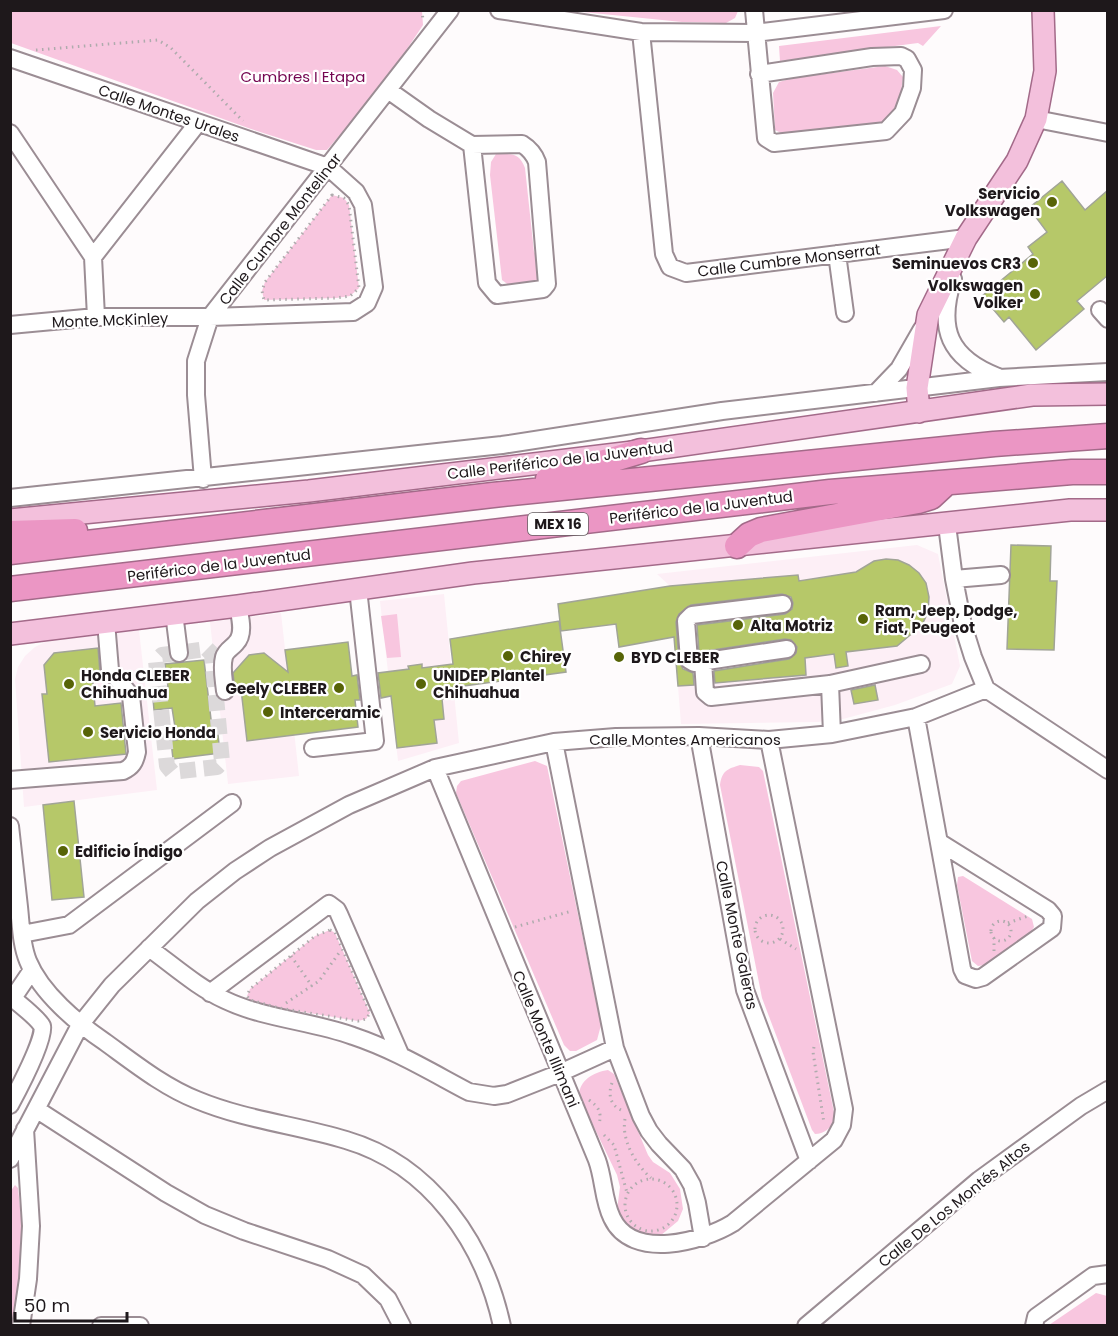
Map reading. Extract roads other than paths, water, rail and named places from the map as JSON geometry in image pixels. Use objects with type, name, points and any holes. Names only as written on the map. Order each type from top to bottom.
[{"type":"highway","name":"Periférico de la Juventud","points":[[10,552],[493,495],[994,444],[1107,436]]},
{"type":"highway","points":[[493,495],[641,451]]},
{"type":"highway","name":"Periférico de la Juventud","points":[[10,589],[830,492],[1072,472],[1107,472]]},
{"type":"highway","points":[[736,546],[749,535],[761,530],[932,497],[948,481]]},
{"type":"highway","points":[[10,533],[67,530],[189,532]]},
{"type":"main road","points":[[919,412],[917,388],[928,315],[966,238],[1017,161],[1036,119],[1045,71],[1043,10]]},
{"type":"main road","name":"Calle Periférico de la Juventud","points":[[10,520],[309,491],[641,451],[1032,395],[1107,394]]},
{"type":"main road","points":[[10,634],[238,606],[473,573],[947,525],[1070,510],[1107,510]]},
{"type":"street","name":"Calle Cumbre Montelinar","points":[[203,479],[196,395],[196,361],[210,318],[450,10]]},
{"type":"street","points":[[499,10],[641,33],[755,33],[944,10]]},
{"type":"street","points":[[754,10],[755,33],[759,74],[766,138],[774,143],[886,131],[903,113],[912,88],[912,70],[907,59],[901,56],[872,57],[759,74]]},
{"type":"street","name":"Calle Cumbre Monserrat","points":[[641,33],[664,254],[670,267],[686,273],[966,238]]},
{"type":"street","name":"Calle Montes Urales","points":[[10,58],[328,167]]},
{"type":"street","points":[[388,90],[429,119],[472,145],[522,144],[534,154],[537,162],[547,284],[543,289],[497,295],[487,283],[472,145]]},
{"type":"street","points":[[1036,119],[1107,133]]},
{"type":"street","points":[[93,257],[197,124]]},
{"type":"street","points":[[10,133],[93,257],[96,317]]},
{"type":"street","name":"Monte McKinley","points":[[10,325],[96,317],[210,318],[353,312],[367,303],[374,287],[363,205],[356,192],[328,167]]},
{"type":"street","points":[[966,238],[948,296],[945,311],[947,326],[952,342],[960,354],[973,366],[999,378]]},
{"type":"street","points":[[837,254],[845,313]]},
{"type":"street","points":[[876,393],[888,383],[909,355],[928,315]]},
{"type":"street","points":[[10,498],[502,445],[722,411],[999,378],[1107,372]]},
{"type":"street","points":[[64,493],[66,514]]},
{"type":"street","points":[[947,525],[963,625],[973,657],[987,689],[1107,770]]},
{"type":"street","points":[[954,579],[1001,576]]},
{"type":"street","points":[[313,748],[375,741],[358,590]]},
{"type":"street","points":[[783,604],[689,616],[686,621],[689,660],[694,663],[703,662],[787,649]]},
{"type":"street","points":[[225,691],[223,666],[226,651],[236,644],[241,636],[238,606]]},
{"type":"street","points":[[174,614],[179,653]]},
{"type":"street","points":[[10,780],[123,771],[130,767],[136,759],[131,696],[110,670],[106,622]]},
{"type":"street","points":[[703,662],[708,691],[830,684],[921,664]]},
{"type":"street","points":[[830,684],[832,734]]},
{"type":"street","name":"Calle Montes Americanos","points":[[10,1159],[81,1025],[112,985],[197,901],[243,865],[349,805],[435,768],[554,742],[616,736],[699,736],[769,740],[832,734],[916,717],[987,689]]},
{"type":"street","points":[[916,717],[962,969],[965,975],[976,980],[1052,928],[1053,916],[1048,910],[939,842]]},
{"type":"street","name":"Calle Monte Galeras","points":[[699,736],[745,990],[809,1161]]},
{"type":"street","name":"Calle Monte Illimani","points":[[435,768],[597,1160],[612,1218],[618,1228],[639,1240],[665,1244],[703,1238],[733,1223],[834,1140],[840,1132],[844,1109],[769,740]]},
{"type":"street","points":[[554,742],[615,1048],[645,1124],[658,1144],[683,1169],[692,1185],[703,1238]]},
{"type":"street","points":[[22,934],[69,925],[232,803]]},
{"type":"street","points":[[10,826],[23,962],[12,997],[39,1022],[42,1032],[39,1045],[10,1105]]},
{"type":"street","points":[[210,993],[328,904],[339,914],[400,1054]]},
{"type":"street","points":[[149,948],[210,993],[242,1007],[331,1029],[400,1054],[464,1089],[482,1095],[507,1094],[615,1048]]},
{"type":"street","points":[[23,962],[81,1025],[160,1081],[197,1100],[232,1112],[349,1140],[390,1159],[410,1172],[430,1188],[468,1238],[482,1261],[502,1326]]},
{"type":"street","name":"Calle De Los Montés Altos","points":[[806,1326],[979,1180],[1081,1106],[1107,1090]]},
{"type":"street","points":[[36,1109],[166,1193],[205,1215],[244,1231],[328,1259],[363,1275],[388,1299],[397,1322]]},
{"type":"street","points":[[21,1326],[28,1279],[31,1226],[25,1128]]},
{"type":"street","points":[[1034,1326],[1036,1317],[1093,1276],[1107,1274]]},
{"type":"street","points":[[101,1326],[140,1326]]},
{"type":"tunnel","points":[[207,649],[212,654],[222,762],[217,767],[172,772],[167,766],[156,661],[162,655],[207,649]]},
{"type":"place","name":"Servicio Volkswagen","points":[[1052,202]]},
{"type":"place","name":"Seminuevos CR3","points":[[1033,263]]},
{"type":"place","name":"Volkswagen Volker","points":[[1035,294]]},
{"type":"place","name":"Ram, Jeep, Dodge, Fiat, Peugeot","points":[[863,619]]},
{"type":"place","name":"Alta Motriz","points":[[738,625]]},
{"type":"place","name":"Chirey","points":[[508,656]]},
{"type":"place","name":"BYD CLEBER","points":[[619,657]]},
{"type":"place","name":"Honda CLEBER Chihuahua","points":[[69,684]]},
{"type":"place","name":"UNIDEP Plantel Chihuahua","points":[[421,684]]},
{"type":"place","name":"Geely CLEBER","points":[[339,688]]},
{"type":"place","name":"Interceramic","points":[[268,712]]},
{"type":"place","name":"Servicio Honda","points":[[88,732]]},
{"type":"place","name":"Edificio Índigo","points":[[63,851]]},
{"type":"park label","name":"Cumbres I Etapa","points":[[303,76]]}]
